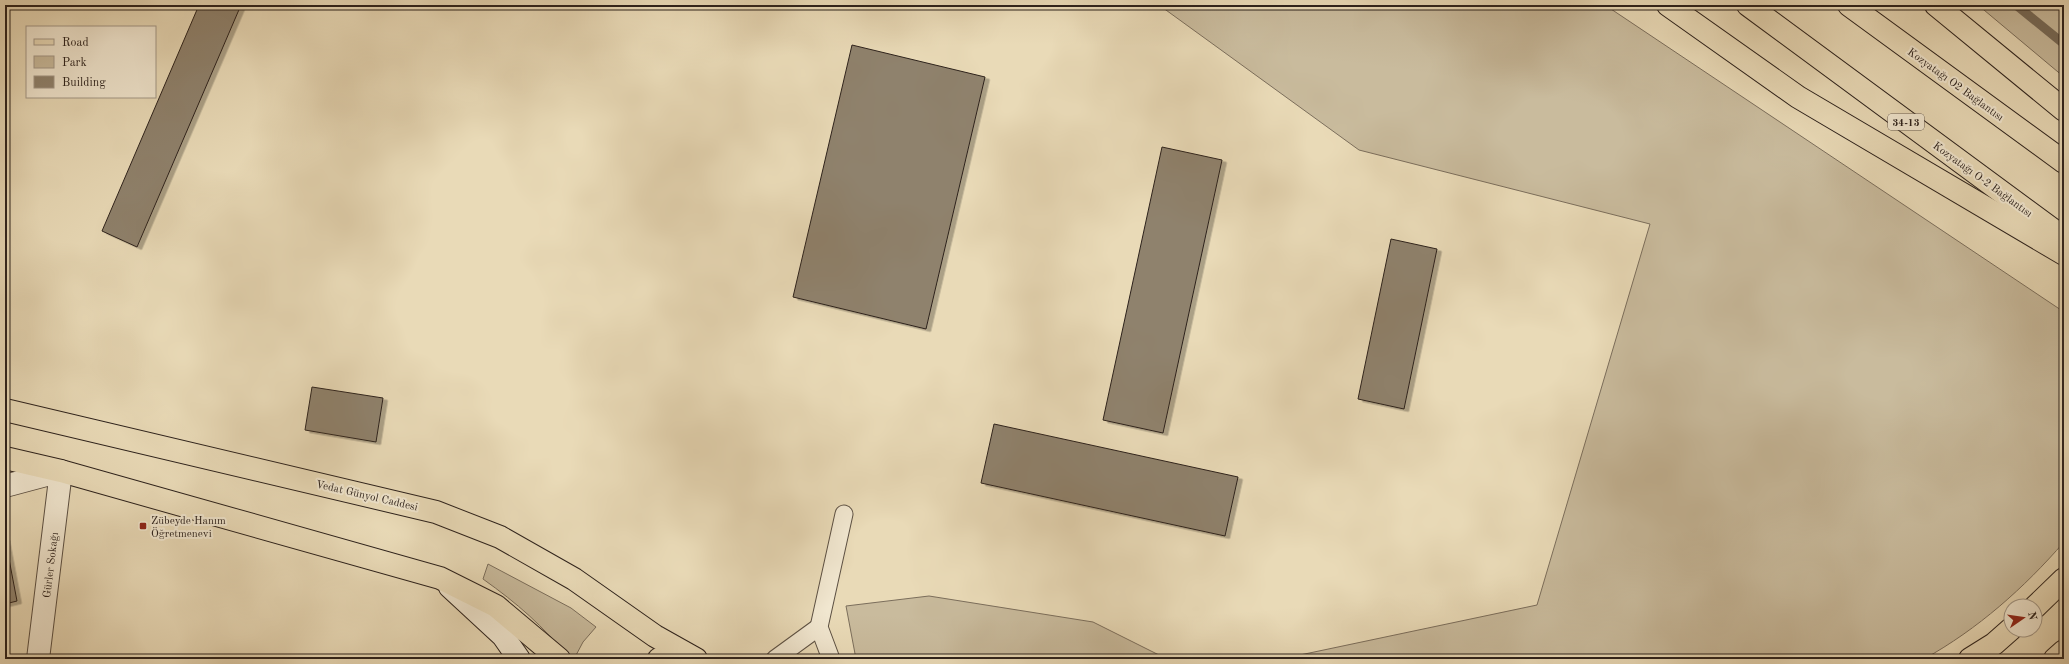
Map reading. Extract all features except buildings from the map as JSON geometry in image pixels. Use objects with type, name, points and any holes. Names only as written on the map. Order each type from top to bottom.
[{"type":"main road","points":[[1668,5],[1798,97],[2064,254]]},
{"type":"main road","name":"Kozyatağı O-2 Bağlantısı","points":[[1748,5],[2064,238]]},
{"type":"main road","name":"Kozyatağı O2 Bağlantısı","points":[[1849,5],[2064,162]]},
{"type":"main road","points":[[1936,5],[2064,110]]},
{"type":"main road","name":"Vedat Günyol Caddesi","points":[[5,410],[436,512],[500,537],[574,579],[655,636],[696,659]]},
{"type":"main road","points":[[5,458],[61,471],[440,578],[496,606],[559,659]]},
{"type":"main road","points":[[2043,599],[2064,579]]},
{"type":"main road","points":[[1970,659],[1994,644],[2003,636]]},
{"type":"main road","points":[[2055,659],[2064,651]]},
{"type":"street","points":[[5,486],[61,471]]},
{"type":"street","name":"Gürler Sokağı","points":[[38,659],[61,471]]},
{"type":"street","points":[[440,578],[503,636],[519,659]]},
{"type":"lane","points":[[831,659],[819,627],[844,514]]},
{"type":"lane","points":[[775,659],[819,627]]},
{"type":"green space","points":[[1159,5],[1605,5],[2064,312],[2064,542],[2016,591],[2008,598],[2003,598],[2003,602],[1999,606],[1963,635],[1924,659],[1281,659],[1537,605],[1650,224],[1359,150]]},
{"type":"green space","points":[[1978,5],[2064,5],[2064,77]]},
{"type":"green space","points":[[488,564],[571,608],[596,627],[583,642],[574,659],[570,659],[550,636],[529,616],[483,579]]},
{"type":"green space","points":[[929,596],[1093,622],[1167,659],[856,659],[846,606]]},
{"type":"waterway","points":[[2016,5],[2064,44]]},
{"type":"place","name":"Zübeyde Hanım Öğretmenevi","points":[[143,526]]}]
